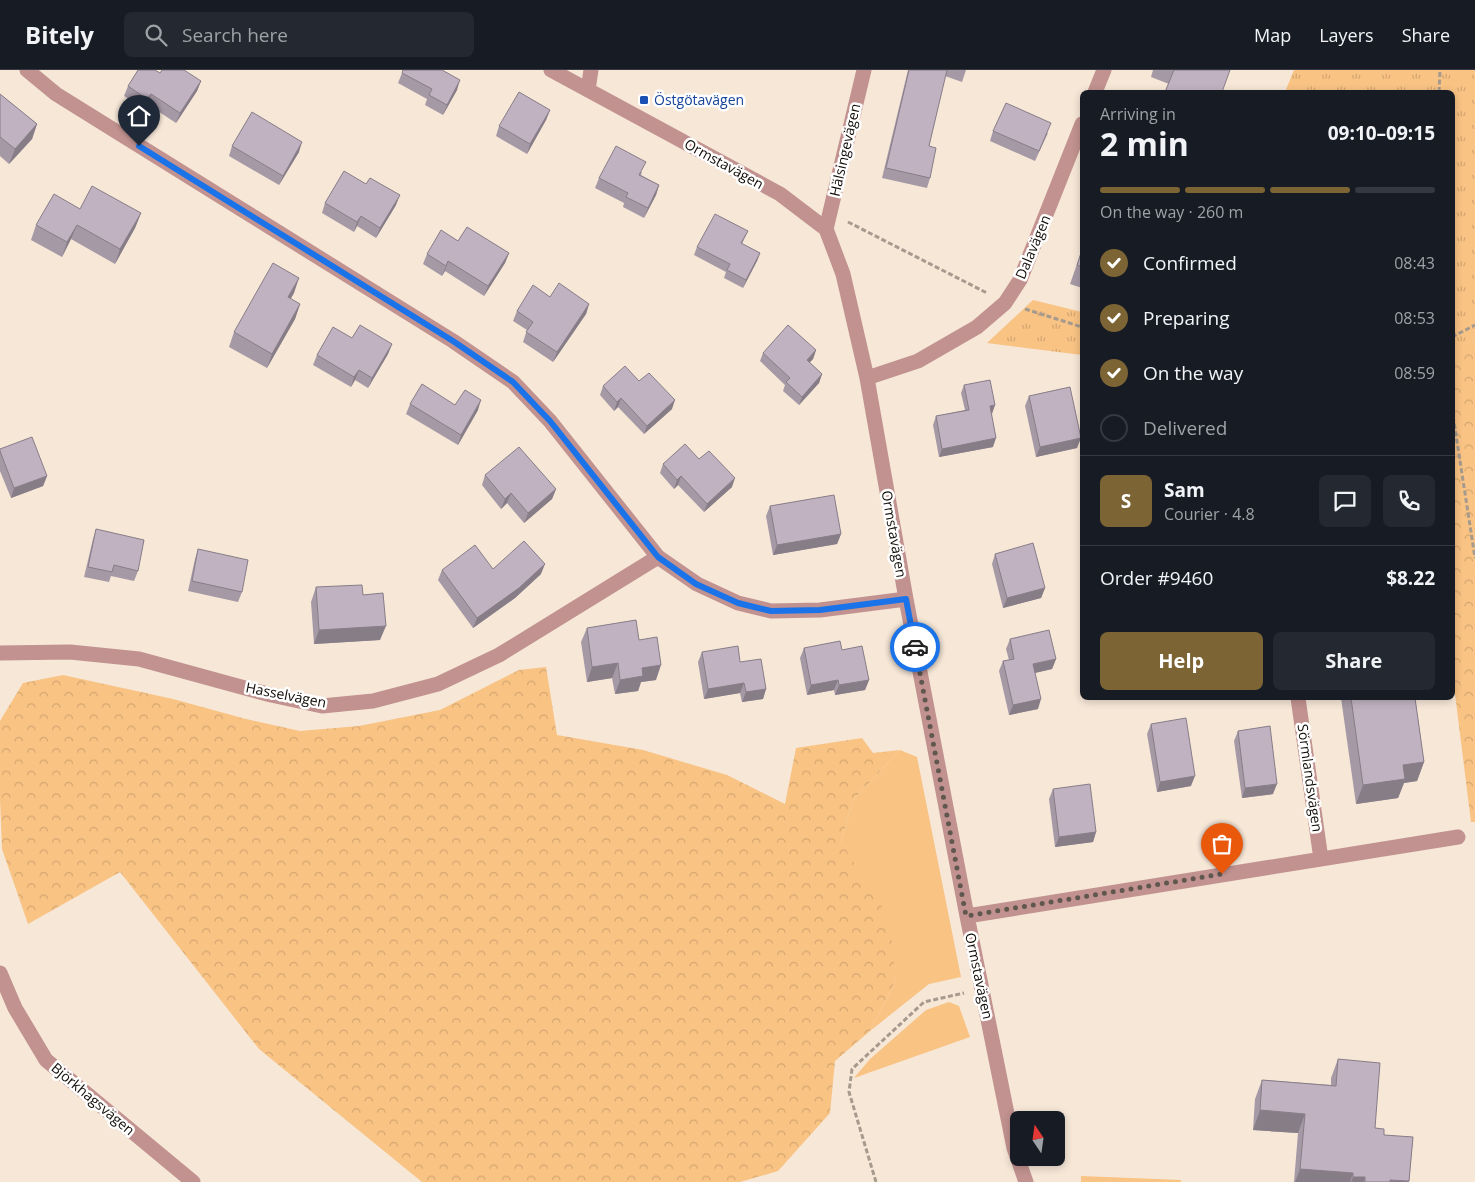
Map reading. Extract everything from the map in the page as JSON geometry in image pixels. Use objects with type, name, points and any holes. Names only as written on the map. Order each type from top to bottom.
[{"type":"street","points":[[27,70],[56,94],[453,341],[513,382],[550,421],[658,557],[696,584],[738,603],[771,611],[820,610],[906,599]]},
{"type":"street","name":"Ormstavägen","points":[[551,70],[780,194],[826,229],[843,274],[867,378],[906,599],[966,916],[1014,1148],[1026,1182]]},
{"type":"street","points":[[588,90],[591,70]]},
{"type":"street","name":"Hälsingevägen","points":[[826,229],[864,70]]},
{"type":"street","points":[[1096,90],[1104,70]]},
{"type":"street","name":"Dalavägen","points":[[867,378],[918,361],[977,327],[1005,302],[1020,280],[1080,129]]},
{"type":"street","name":"Hasselvägen","points":[[0,653],[70,652],[139,659],[271,695],[322,706],[373,701],[438,684],[499,655],[658,557]]},
{"type":"street","name":"Sörmlandsvägen","points":[[1298,700],[1321,858]]},
{"type":"street","points":[[966,916],[1458,837]]},
{"type":"street","name":"Björkhagsvägen","points":[[0,973],[15,1008],[46,1060],[193,1182]]},
{"type":"path","points":[[1439,90],[1440,70]]},
{"type":"path","points":[[830,213],[1005,302],[1080,326]]},
{"type":"path","points":[[1455,335],[1475,324]]},
{"type":"path","points":[[1455,428],[1475,558]]},
{"type":"path","points":[[876,1182],[849,1092],[852,1069],[924,1002],[981,988]]},
{"type":"green space","points":[[1294,70],[1475,70],[1475,338],[1455,351],[1455,90],[1286,90]]},
{"type":"green space","points":[[1033,300],[1080,312],[1080,355],[987,343]]},
{"type":"green space","points":[[1475,338],[1475,822],[1471,822],[1455,694],[1455,350]]},
{"type":"green space","points":[[546,667],[557,735],[643,750],[727,775],[785,804],[796,748],[862,738],[873,753],[900,750],[853,800],[841,842],[889,918],[896,980],[870,1031],[835,1061],[830,1113],[778,1171],[740,1182],[422,1182],[259,1049],[120,872],[28,924],[2,849],[0,799],[0,721],[23,683],[63,675],[173,699],[246,719],[300,731],[359,726],[440,710],[519,670]]},
{"type":"green space","points":[[900,750],[917,757],[961,977],[929,984],[870,1031],[896,980],[841,842],[853,800]]},
{"type":"green space","points":[[949,1002],[959,1006],[970,1037],[854,1078],[870,1059],[926,1010]]},
{"type":"green space","points":[[1081,1176],[1181,1180],[1181,1182],[1081,1182]]},
{"type":"building","points":[[138,70],[155,70],[160,73],[162,70],[184,70],[201,81],[180,113],[151,94],[147,99],[128,86]]},
{"type":"building","points":[[403,70],[442,70],[460,80],[447,105],[429,95],[432,89],[402,73]]},
{"type":"building","points":[[909,70],[947,70],[929,146],[936,148],[930,178],[886,168]]},
{"type":"building","points":[[1174,70],[1230,70],[1223,90],[1166,90]]},
{"type":"building","points":[[519,92],[550,110],[530,144],[499,126]]},
{"type":"building","points":[[0,94],[37,124],[15,149],[0,137]]},
{"type":"building","points":[[1006,103],[1051,123],[1039,151],[993,131]]},
{"type":"building","points":[[252,112],[302,142],[283,176],[232,146]]},
{"type":"building","points":[[616,146],[646,162],[639,175],[659,185],[648,208],[626,197],[628,193],[599,178]]},
{"type":"building","points":[[344,171],[366,184],[370,178],[400,195],[380,228],[361,216],[357,222],[325,203]]},
{"type":"building","points":[[92,186],[141,213],[120,249],[77,225],[67,242],[36,225],[54,194],[80,209]]},
{"type":"building","points":[[715,214],[748,231],[741,243],[760,253],[746,280],[727,270],[730,264],[697,247]]},
{"type":"building","points":[[467,227],[509,253],[488,286],[448,261],[446,266],[427,254],[441,230],[458,241]]},
{"type":"building","points":[[273,263],[299,278],[288,297],[300,304],[272,354],[234,332]]},
{"type":"building","points":[[559,283],[589,304],[557,352],[526,332],[533,322],[517,311],[533,285],[550,297]]},
{"type":"building","points":[[360,325],[392,344],[372,378],[359,370],[354,377],[317,355],[333,327],[352,338]]},
{"type":"building","points":[[788,325],[816,350],[807,360],[822,374],[802,397],[786,382],[790,378],[763,353]]},
{"type":"building","points":[[625,366],[639,381],[649,373],[675,400],[647,426],[621,398],[617,402],[603,386]]},
{"type":"building","points":[[990,380],[995,405],[990,406],[996,438],[942,449],[936,416],[969,410],[964,385]]},
{"type":"building","points":[[422,384],[455,405],[465,390],[481,400],[461,435],[410,404]]},
{"type":"building","points":[[1070,387],[1080,438],[1040,447],[1029,396]]},
{"type":"building","points":[[32,437],[47,476],[14,488],[0,449]]},
{"type":"building","points":[[685,444],[699,459],[709,451],[735,478],[707,504],[681,476],[677,480],[663,464]]},
{"type":"building","points":[[519,447],[556,489],[528,513],[511,493],[505,499],[485,475]]},
{"type":"building","points":[[834,495],[841,534],[777,545],[770,506]]},
{"type":"building","points":[[96,529],[144,540],[138,571],[114,565],[112,572],[88,567]]},
{"type":"building","points":[[524,541],[545,564],[519,588],[477,618],[442,570],[475,545],[493,569]]},
{"type":"building","points":[[1033,543],[1045,588],[1007,598],[995,554]]},
{"type":"building","points":[[198,549],[248,560],[242,592],[192,581]]},
{"type":"building","points":[[362,585],[363,595],[383,593],[386,626],[319,630],[316,587]]},
{"type":"building","points":[[636,620],[639,640],[657,637],[661,665],[642,668],[643,676],[620,680],[618,663],[592,667],[587,628]]},
{"type":"building","points":[[1049,630],[1056,659],[1033,664],[1041,699],[1013,705],[1003,661],[1014,659],[1010,639]]},
{"type":"building","points":[[840,641],[842,650],[862,646],[869,680],[839,685],[838,680],[811,685],[804,648]]},
{"type":"building","points":[[738,646],[740,662],[761,659],[766,689],[746,692],[744,683],[708,689],[702,652]]},
{"type":"building","points":[[1351,700],[1415,700],[1424,762],[1403,765],[1405,779],[1363,785]]},
{"type":"building","points":[[1186,718],[1195,776],[1160,782],[1151,724]]},
{"type":"building","points":[[1270,726],[1277,784],[1245,788],[1238,731]]},
{"type":"building","points":[[1090,784],[1096,832],[1059,837],[1053,789]]},
{"type":"building","points":[[1338,1059],[1380,1063],[1375,1128],[1384,1129],[1384,1135],[1413,1137],[1409,1181],[1365,1182],[1365,1177],[1353,1177],[1353,1173],[1300,1169],[1305,1114],[1260,1110],[1262,1080],[1336,1086]]},
{"type":"way so far","points":[[915,647],[966,916],[1222,874]]},
{"type":"place","name":"Östgötavägen","points":[[644,100]]},
{"type":"route","points":[[139,146],[453,341],[513,382],[550,421],[658,557],[696,584],[738,603],[771,611],[820,610],[906,599],[915,647]]}]
